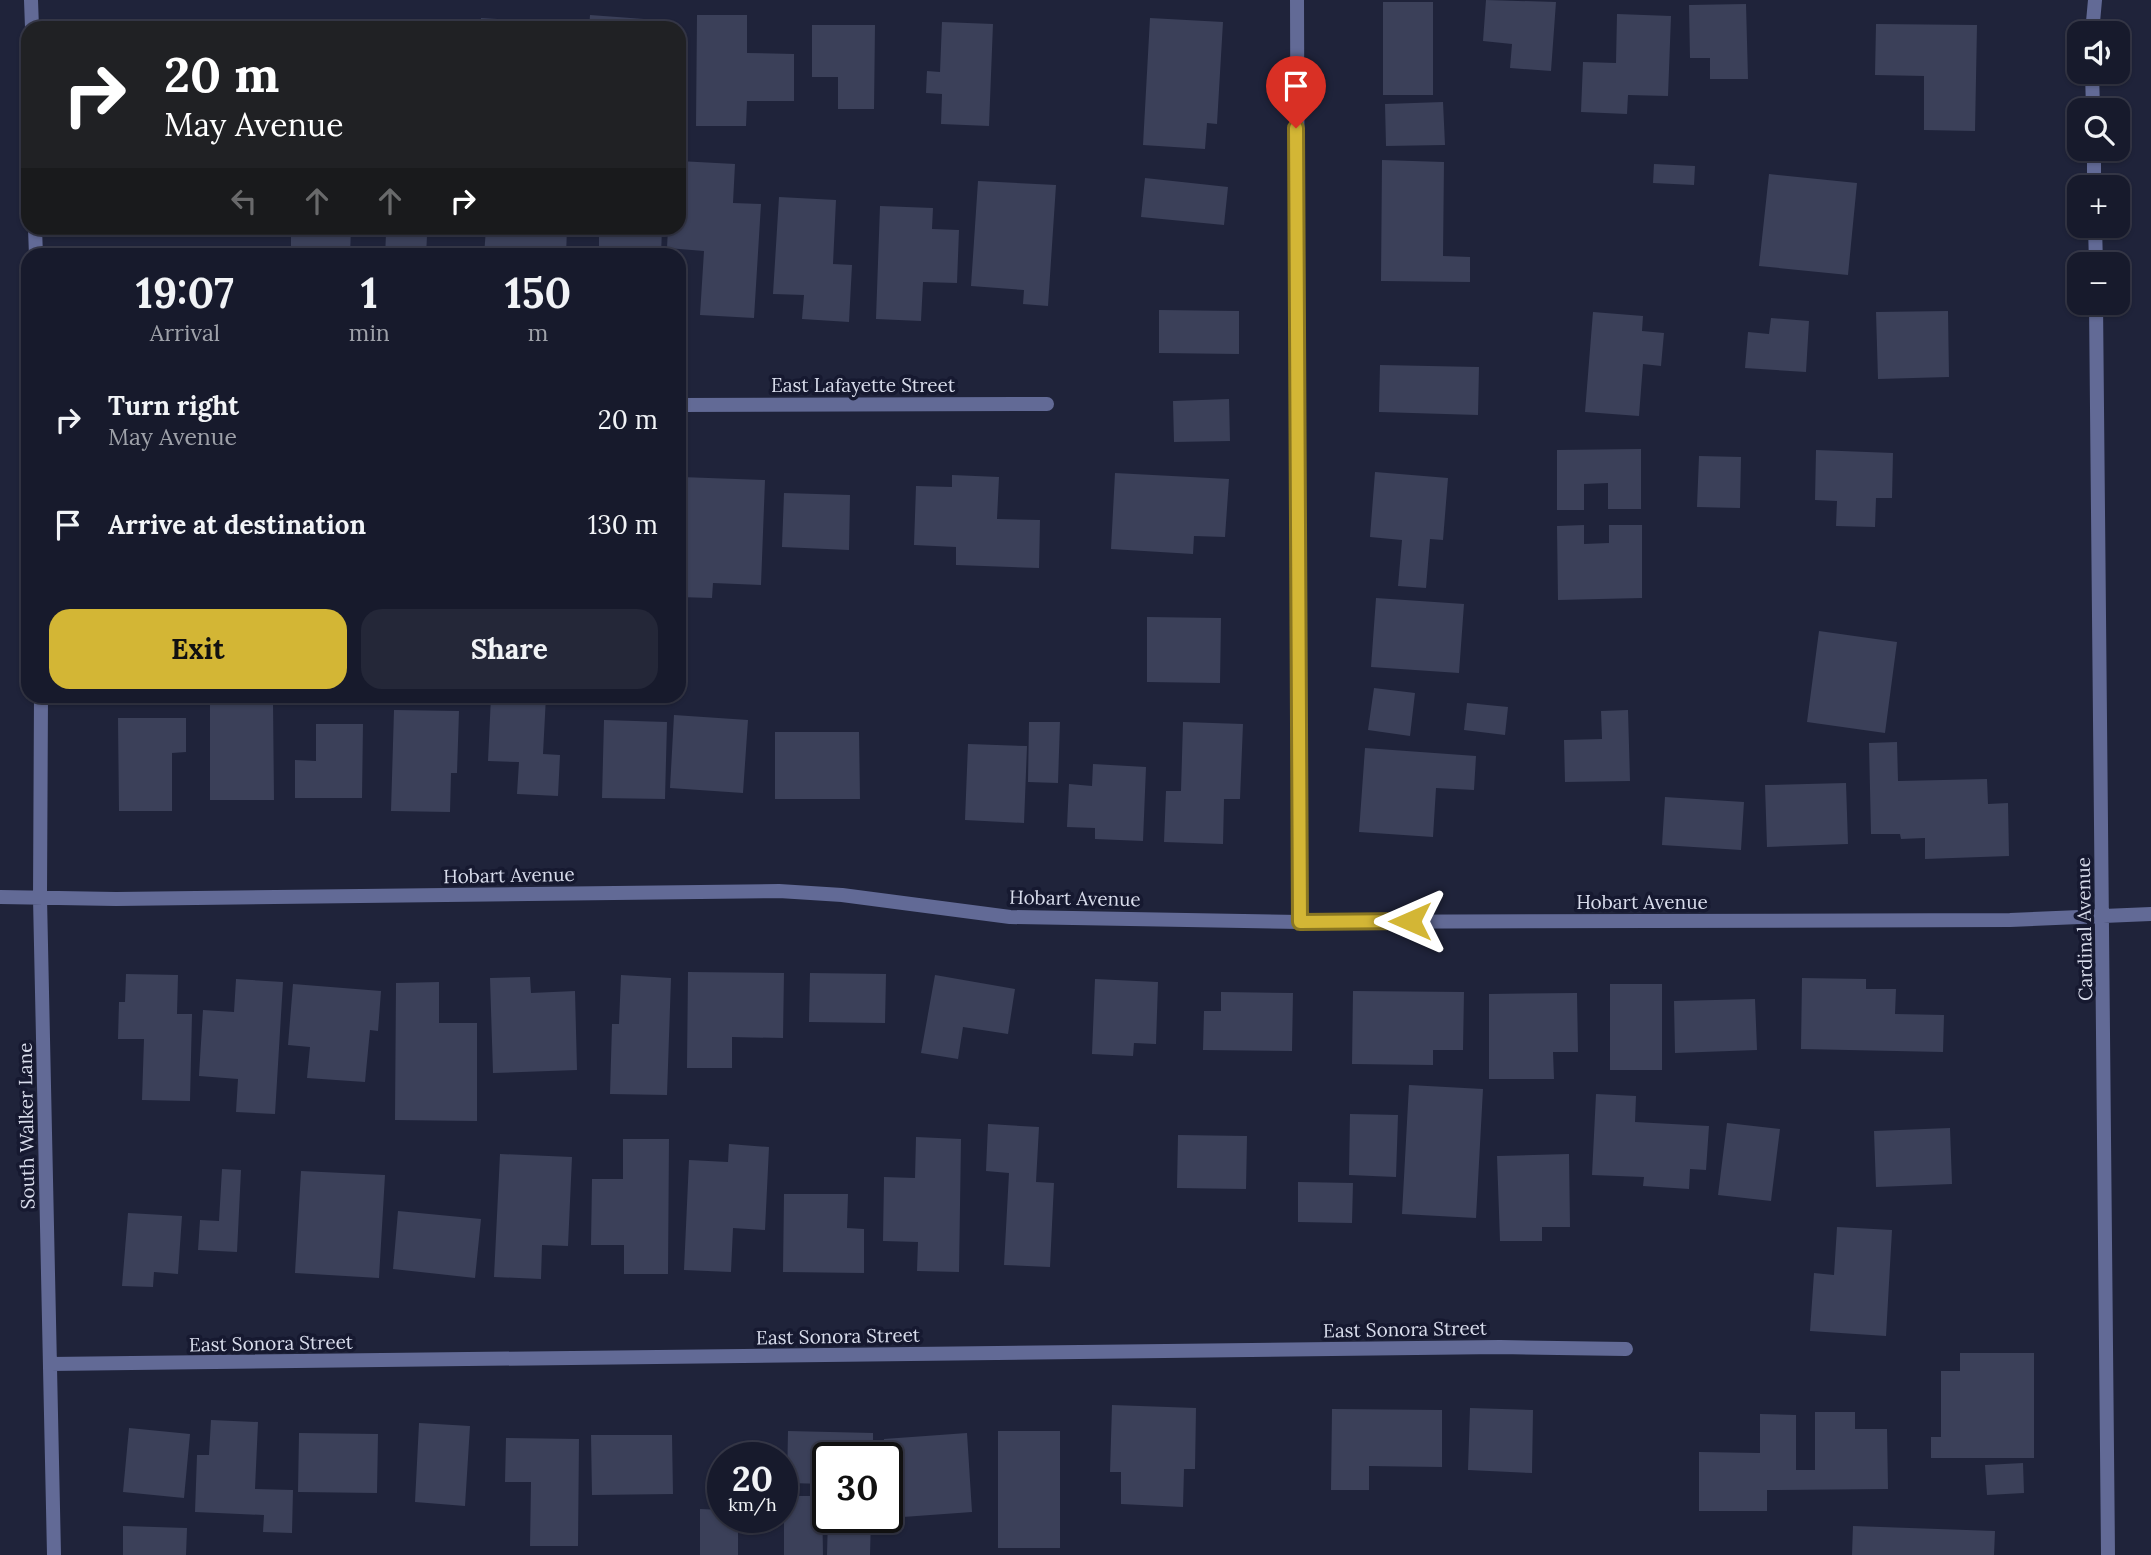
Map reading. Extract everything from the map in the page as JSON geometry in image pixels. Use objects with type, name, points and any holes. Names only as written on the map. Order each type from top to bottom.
[{"type":"street","points":[[31,0],[32,21]]},
{"type":"street","points":[[1297,0],[1300,922]]},
{"type":"street","points":[[2093,21],[2095,0]]},
{"type":"street","name":"Cardinal Avenue","points":[[2096,315],[2108,1555]]},
{"type":"street","name":"East Lafayette Street","points":[[686,405],[1047,404]]},
{"type":"street","name":"South Walker Lane","points":[[41,703],[40,898],[54,1555]]},
{"type":"street","name":"Hobart Avenue","points":[[0,897],[779,891],[842,895],[1010,917],[1300,922],[2010,920],[2151,914]]},
{"type":"street","name":"East Sonora Street","points":[[50,1364],[1500,1347],[1626,1349]]},
{"type":"building","points":[[1486,0],[1556,2],[1551,71],[1510,68],[1512,44],[1483,41]]},
{"type":"building","points":[[1383,2],[1433,2],[1433,95],[1383,95]]},
{"type":"building","points":[[1746,4],[1748,79],[1710,79],[1710,58],[1690,58],[1689,5]]},
{"type":"building","points":[[1617,14],[1671,16],[1668,96],[1628,95],[1627,114],[1581,112],[1583,62],[1616,63]]},
{"type":"building","points":[[590,15],[671,21],[590,21]]},
{"type":"building","points":[[697,15],[747,15],[747,53],[794,54],[794,101],[747,101],[746,126],[696,126]]},
{"type":"building","points":[[481,18],[532,21],[481,21]]},
{"type":"building","points":[[1150,18],[1223,22],[1217,124],[1207,123],[1205,149],[1143,145]]},
{"type":"building","points":[[942,22],[993,24],[989,126],[941,124],[942,94],[926,93],[927,71],[940,72]]},
{"type":"building","points":[[1876,24],[1977,25],[1975,131],[1924,130],[1924,76],[1875,75]]},
{"type":"building","points":[[812,25],[875,25],[874,109],[838,109],[838,77],[812,77]]},
{"type":"building","points":[[1443,102],[1445,145],[1386,146],[1385,104]]},
{"type":"building","points":[[1382,160],[1444,162],[1443,256],[1470,257],[1470,282],[1381,281]]},
{"type":"building","points":[[686,161],[735,164],[733,203],[761,204],[754,318],[700,315],[704,251],[667,248],[668,235],[686,235]]},
{"type":"building","points":[[1654,164],[1695,166],[1694,185],[1653,183]]},
{"type":"building","points":[[1769,174],[1857,183],[1848,275],[1759,266]]},
{"type":"building","points":[[1145,178],[1228,187],[1224,225],[1141,217]]},
{"type":"building","points":[[978,181],[1056,185],[1048,306],[1023,304],[1024,290],[971,286]]},
{"type":"building","points":[[779,197],[836,200],[833,264],[852,265],[849,322],[802,319],[804,295],[773,294]]},
{"type":"building","points":[[880,206],[933,208],[932,229],[959,230],[957,283],[923,282],[921,321],[876,319]]},
{"type":"building","points":[[291,235],[351,235],[350,248],[291,248]]},
{"type":"building","points":[[386,235],[427,236],[426,248],[385,248]]},
{"type":"building","points":[[486,235],[567,235],[566,248],[485,248]]},
{"type":"building","points":[[599,235],[662,235],[661,248],[599,248]]},
{"type":"building","points":[[1159,310],[1239,311],[1239,354],[1159,353]]},
{"type":"building","points":[[1948,311],[1949,377],[1878,379],[1876,312]]},
{"type":"building","points":[[1593,312],[1643,316],[1642,331],[1664,333],[1661,366],[1643,364],[1639,416],[1585,412]]},
{"type":"building","points":[[1771,318],[1809,321],[1806,372],[1745,368],[1748,332],[1769,334]]},
{"type":"building","points":[[1380,365],[1479,367],[1478,415],[1379,412]]},
{"type":"building","points":[[1229,399],[1230,441],[1174,442],[1173,401]]},
{"type":"building","points":[[1641,449],[1641,509],[1608,509],[1608,483],[1584,484],[1584,510],[1557,510],[1557,450]]},
{"type":"building","points":[[1816,450],[1893,453],[1892,498],[1876,498],[1875,527],[1836,526],[1837,501],[1815,500]]},
{"type":"building","points":[[1699,456],[1741,457],[1740,508],[1697,507]]},
{"type":"building","points":[[1375,472],[1448,478],[1443,540],[1430,539],[1426,588],[1398,586],[1402,540],[1370,537]]},
{"type":"building","points":[[1115,473],[1229,479],[1225,537],[1194,536],[1193,554],[1111,549]]},
{"type":"building","points":[[952,475],[999,477],[997,519],[1040,520],[1039,568],[956,565],[956,547],[914,545],[916,486],[952,487]]},
{"type":"building","points":[[686,477],[765,480],[761,585],[713,583],[712,598],[686,597]]},
{"type":"building","points":[[784,493],[850,495],[849,550],[782,547]]},
{"type":"building","points":[[1584,525],[1584,544],[1609,543],[1609,525],[1642,525],[1642,598],[1558,600],[1557,526]]},
{"type":"building","points":[[1376,598],[1464,604],[1459,673],[1371,667]]},
{"type":"building","points":[[1147,617],[1221,618],[1220,683],[1147,682]]},
{"type":"building","points":[[1819,631],[1897,642],[1885,733],[1807,722]]},
{"type":"building","points":[[1374,688],[1415,693],[1410,736],[1368,730]]},
{"type":"building","points":[[210,703],[273,703],[274,800],[210,800]]},
{"type":"building","points":[[491,703],[546,703],[543,754],[560,755],[558,796],[517,794],[519,762],[488,761]]},
{"type":"building","points":[[1467,703],[1508,707],[1505,735],[1464,730]]},
{"type":"building","points":[[394,710],[459,711],[457,773],[451,773],[450,812],[391,811]]},
{"type":"building","points":[[1628,710],[1630,781],[1565,782],[1564,740],[1602,739],[1601,711]]},
{"type":"building","points":[[674,715],[748,720],[743,793],[670,788]]},
{"type":"building","points":[[118,718],[186,718],[186,752],[172,753],[172,811],[119,811]]},
{"type":"building","points":[[604,720],[667,722],[665,799],[602,798]]},
{"type":"building","points":[[1029,722],[1060,722],[1058,783],[1028,782]]},
{"type":"building","points":[[1183,722],[1243,724],[1240,799],[1224,799],[1223,844],[1164,842],[1166,791],[1181,791]]},
{"type":"building","points":[[316,724],[363,724],[362,798],[295,798],[295,760],[316,761]]},
{"type":"building","points":[[775,732],[859,732],[860,799],[775,799]]},
{"type":"building","points":[[1897,742],[1898,781],[1987,779],[1988,804],[2008,803],[2009,856],[1925,859],[1925,838],[1901,839],[1900,834],[1871,834],[1869,743]]},
{"type":"building","points":[[968,744],[1027,746],[1024,823],[965,820]]},
{"type":"building","points":[[1365,748],[1476,756],[1474,790],[1436,788],[1433,837],[1359,832]]},
{"type":"building","points":[[1093,764],[1146,767],[1143,841],[1095,839],[1095,828],[1067,827],[1069,784],[1092,786]]},
{"type":"building","points":[[1846,783],[1848,844],[1767,847],[1765,785]]},
{"type":"building","points":[[1665,797],[1744,802],[1741,850],[1662,845]]},
{"type":"building","points":[[688,972],[784,973],[783,1038],[732,1037],[732,1068],[687,1068]]},
{"type":"building","points":[[810,973],[886,974],[885,1023],[809,1022]]},
{"type":"building","points":[[126,974],[178,975],[177,1014],[192,1014],[190,1101],[142,1100],[144,1039],[118,1039],[119,1002],[125,1002]]},
{"type":"building","points":[[621,975],[671,978],[667,1095],[610,1094],[612,1024],[619,1024]]},
{"type":"building","points":[[935,975],[1015,989],[1008,1034],[963,1027],[958,1059],[921,1053]]},
{"type":"building","points":[[530,977],[531,993],[575,991],[577,1070],[493,1073],[490,978]]},
{"type":"building","points":[[1802,978],[1866,979],[1866,989],[1896,989],[1895,1014],[1944,1015],[1943,1052],[1801,1049]]},
{"type":"building","points":[[236,979],[283,982],[275,1114],[236,1112],[238,1079],[199,1076],[203,1010],[234,1012]]},
{"type":"building","points":[[1095,979],[1158,982],[1156,1044],[1134,1043],[1133,1056],[1092,1054]]},
{"type":"building","points":[[439,982],[439,1023],[477,1023],[477,1121],[395,1120],[396,983]]},
{"type":"building","points":[[293,984],[381,991],[378,1031],[370,1030],[365,1082],[307,1078],[310,1047],[288,1045]]},
{"type":"building","points":[[1610,984],[1662,984],[1662,1070],[1610,1070]]},
{"type":"building","points":[[1353,991],[1464,992],[1463,1050],[1433,1050],[1433,1065],[1352,1064]]},
{"type":"building","points":[[1221,992],[1293,993],[1292,1051],[1203,1050],[1204,1011],[1221,1011]]},
{"type":"building","points":[[1577,993],[1578,1052],[1553,1052],[1554,1079],[1489,1079],[1489,994]]},
{"type":"building","points":[[1755,999],[1757,1050],[1675,1053],[1674,1001]]},
{"type":"building","points":[[1409,1085],[1483,1089],[1476,1218],[1402,1214]]},
{"type":"building","points":[[1596,1094],[1636,1096],[1635,1122],[1709,1126],[1706,1170],[1690,1169],[1689,1189],[1643,1186],[1644,1177],[1592,1175]]},
{"type":"building","points":[[1350,1114],[1398,1115],[1396,1177],[1349,1175]]},
{"type":"building","points":[[1727,1123],[1780,1129],[1771,1201],[1718,1195]]},
{"type":"building","points":[[988,1124],[1039,1127],[1036,1182],[1054,1183],[1050,1267],[1004,1265],[1009,1173],[986,1171]]},
{"type":"building","points":[[1950,1128],[1952,1184],[1876,1187],[1874,1131]]},
{"type":"building","points":[[1178,1135],[1247,1136],[1246,1189],[1177,1188]]},
{"type":"building","points":[[916,1137],[961,1139],[959,1272],[917,1271],[918,1242],[883,1241],[884,1177],[915,1178]]},
{"type":"building","points":[[623,1139],[669,1139],[668,1274],[624,1274],[624,1245],[591,1245],[592,1179],[623,1179]]},
{"type":"building","points":[[729,1144],[769,1147],[765,1230],[733,1228],[731,1272],[684,1270],[689,1160],[728,1162]]},
{"type":"building","points":[[500,1154],[572,1157],[568,1246],[542,1245],[541,1279],[494,1277]]},
{"type":"building","points":[[1569,1154],[1570,1227],[1542,1227],[1542,1241],[1500,1241],[1497,1156]]},
{"type":"building","points":[[222,1169],[241,1170],[237,1252],[198,1250],[200,1220],[219,1221]]},
{"type":"building","points":[[301,1171],[385,1175],[379,1278],[295,1273]]},
{"type":"building","points":[[1298,1182],[1353,1183],[1352,1223],[1298,1222]]},
{"type":"building","points":[[784,1194],[848,1194],[847,1228],[864,1229],[864,1273],[783,1272]]},
{"type":"building","points":[[398,1211],[481,1219],[475,1278],[393,1269]]},
{"type":"building","points":[[128,1213],[182,1216],[178,1274],[154,1272],[153,1287],[122,1286]]},
{"type":"building","points":[[1837,1227],[1892,1230],[1886,1336],[1810,1331],[1814,1273],[1834,1275]]},
{"type":"building","points":[[1960,1353],[2034,1353],[2034,1458],[1931,1458],[1931,1437],[1941,1437],[1941,1371],[1960,1371]]},
{"type":"building","points":[[1112,1405],[1196,1408],[1195,1469],[1184,1469],[1183,1507],[1121,1504],[1121,1472],[1110,1472]]},
{"type":"building","points":[[1470,1408],[1533,1410],[1532,1473],[1468,1470]]},
{"type":"building","points":[[1332,1409],[1442,1410],[1442,1467],[1369,1466],[1369,1490],[1331,1490]]},
{"type":"building","points":[[1815,1412],[1855,1412],[1855,1429],[1887,1429],[1888,1489],[1767,1490],[1767,1511],[1699,1511],[1699,1452],[1760,1453],[1760,1414],[1796,1415],[1796,1470],[1815,1470]]},
{"type":"building","points":[[211,1420],[258,1422],[255,1489],[293,1490],[292,1533],[263,1532],[264,1515],[195,1512],[197,1455],[209,1455]]},
{"type":"building","points":[[419,1423],[470,1426],[465,1506],[415,1502]]},
{"type":"building","points":[[129,1428],[190,1434],[184,1498],[123,1492]]},
{"type":"building","points":[[788,1431],[873,1433],[873,1442],[812,1442],[812,1484],[798,1483],[798,1442],[788,1442]]},
{"type":"building","points":[[998,1431],[1060,1431],[1060,1548],[998,1548]]},
{"type":"building","points":[[299,1433],[378,1434],[377,1493],[298,1492]]},
{"type":"building","points":[[967,1433],[972,1512],[903,1517],[903,1442],[884,1442],[884,1439]]},
{"type":"building","points":[[591,1435],[672,1435],[673,1494],[592,1495]]},
{"type":"building","points":[[506,1438],[579,1439],[578,1546],[530,1546],[531,1482],[505,1482]]},
{"type":"building","points":[[2023,1463],[2024,1493],[1987,1495],[1985,1465]]},
{"type":"building","points":[[798,1496],[812,1496],[812,1533],[823,1533],[823,1555],[784,1555],[784,1533],[798,1533]]},
{"type":"building","points":[[700,1509],[707,1509],[707,1533],[738,1533],[738,1555],[700,1555]]},
{"type":"building","points":[[123,1526],[187,1528],[186,1555],[123,1555]]},
{"type":"building","points":[[1853,1526],[1995,1531],[1994,1555],[1852,1555]]},
{"type":"building","points":[[828,1533],[871,1533],[870,1555],[827,1555]]},
{"type":"route","points":[[1296,128],[1300,922],[1410,921]]}]
